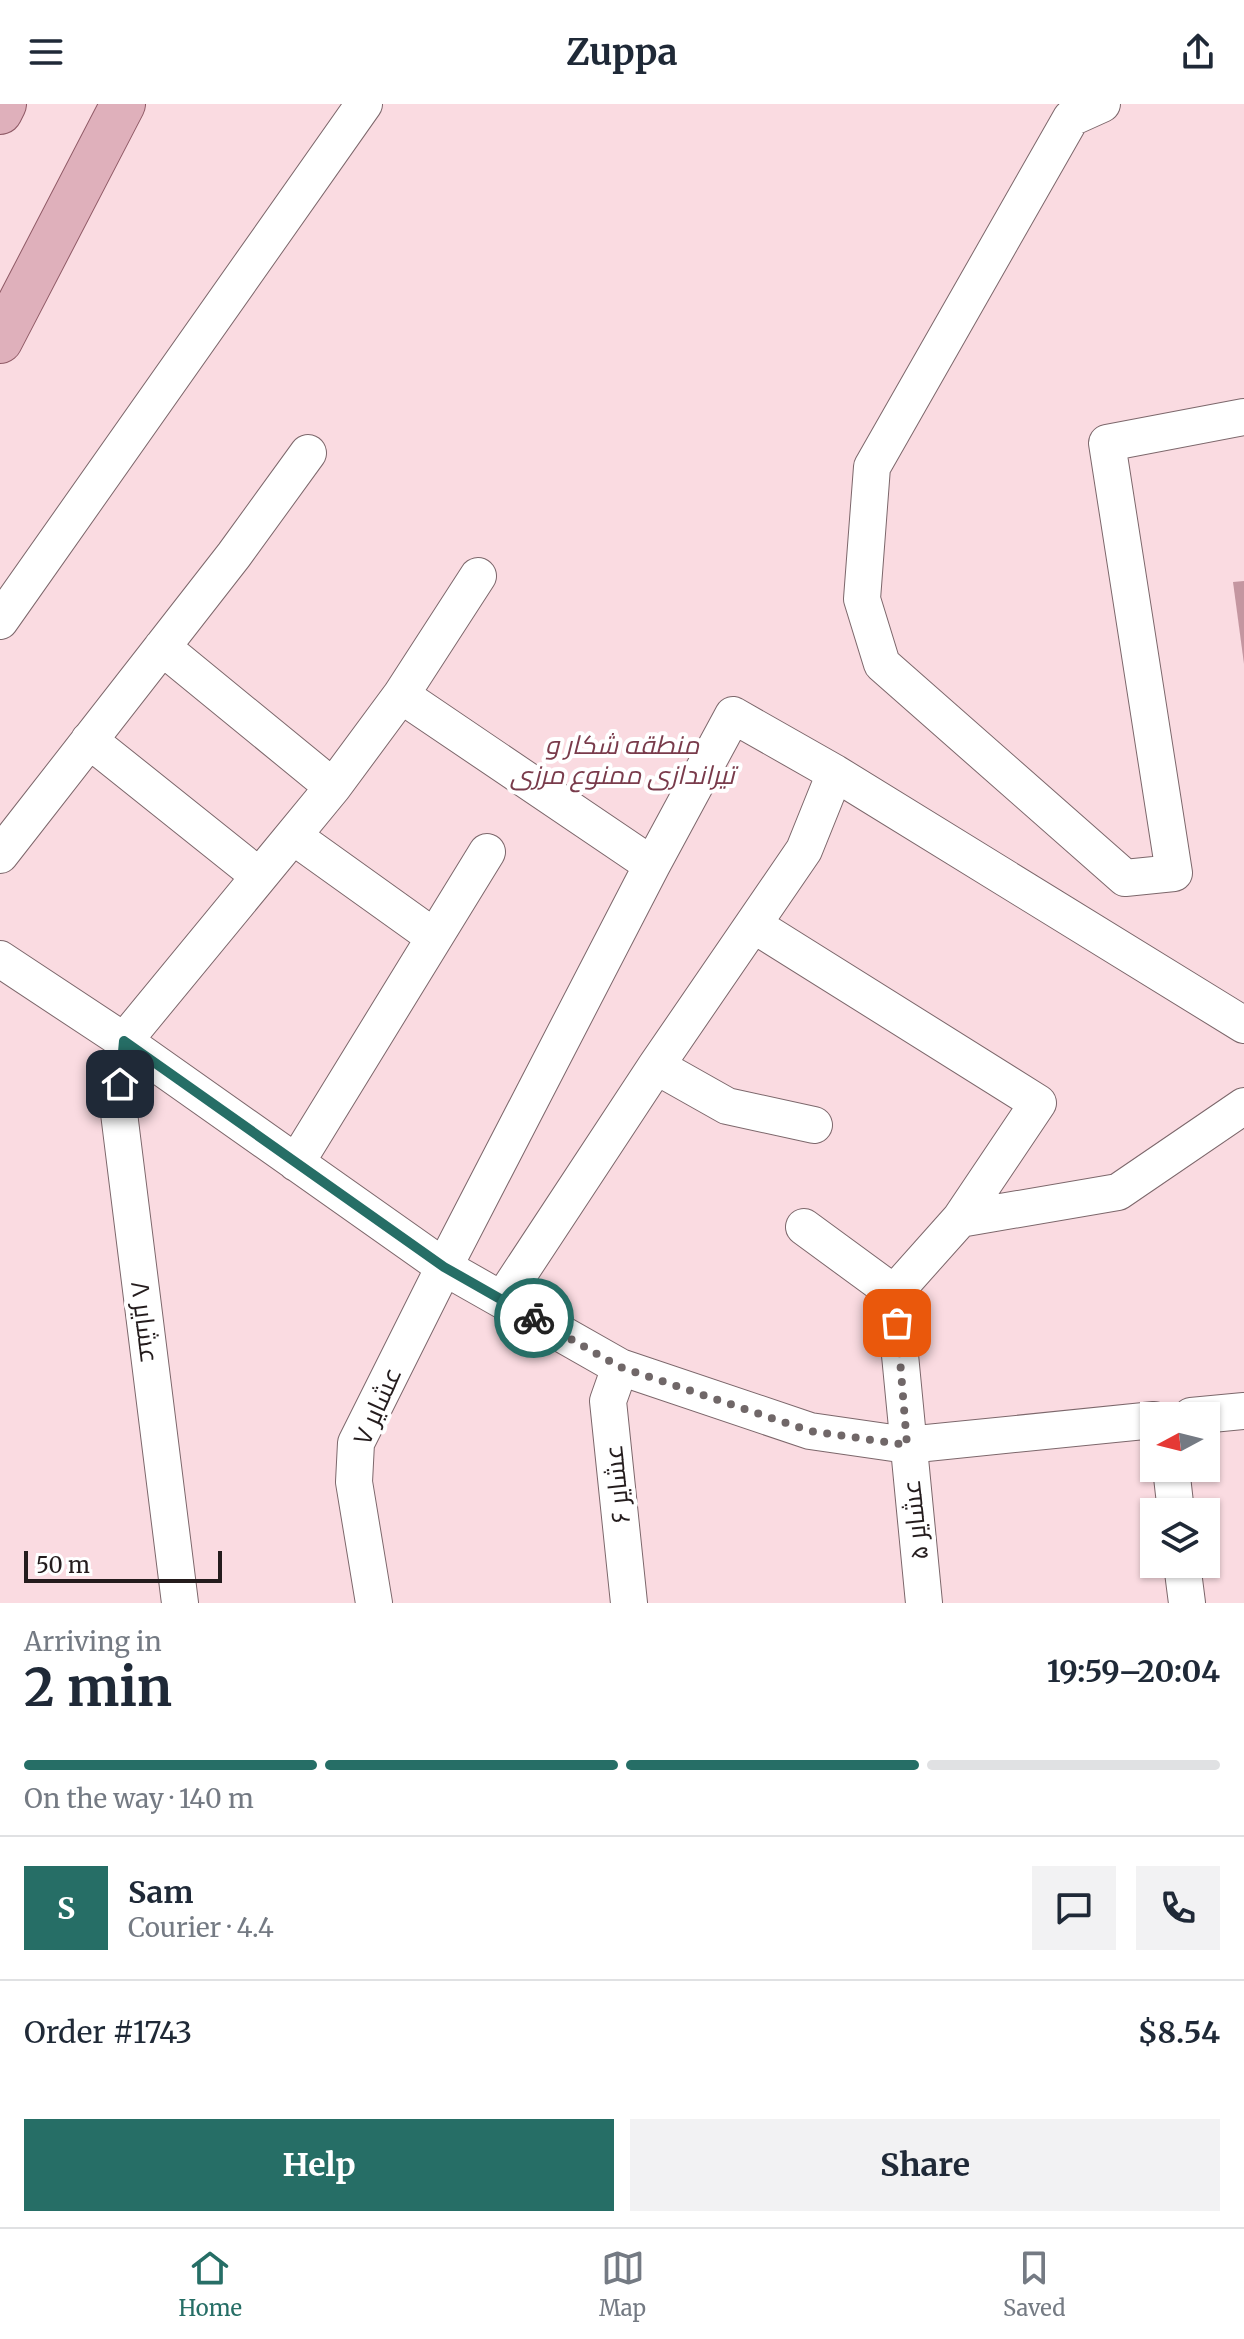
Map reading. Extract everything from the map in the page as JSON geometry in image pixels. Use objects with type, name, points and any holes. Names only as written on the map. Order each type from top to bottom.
[{"type":"main road","points":[[0,112],[4,104]]},
{"type":"main road","points":[[0,341],[123,104]]},
{"type":"street","points":[[0,621],[364,104]]},
{"type":"street","points":[[1102,104],[1071,118],[872,467],[862,599],[882,664],[1125,878],[1174,873],[1107,443],[1244,417]]},
{"type":"street","points":[[0,855],[308,453]]},
{"type":"street","points":[[124,1041],[333,787],[401,695],[478,576]]},
{"type":"street","points":[[162,647],[333,787]]},
{"type":"street","points":[[401,695],[652,865]]},
{"type":"street","name":"عشایر ۷","points":[[374,1603],[354,1482],[356,1443],[652,865],[733,715],[835,773]]},
{"type":"street","points":[[89,740],[259,876]]},
{"type":"street","points":[[502,1300],[656,1066],[804,850],[835,773],[1244,1025]]},
{"type":"street","points":[[293,836],[434,937]]},
{"type":"street","points":[[296,1163],[487,852]]},
{"type":"street","points":[[754,925],[1038,1103],[960,1219],[894,1293],[804,1227]]},
{"type":"street","points":[[0,959],[124,1041],[444,1267],[620,1367],[810,1431],[907,1445],[1140,1421]]},
{"type":"street","name":"عشایر ۸","points":[[124,1041],[118,1105],[180,1603]]},
{"type":"street","points":[[656,1066],[727,1106],[814,1125]]},
{"type":"street","points":[[960,1219],[1118,1192],[1244,1106]]},
{"type":"street","name":"عشایر ۵","points":[[894,1293],[924,1603]]},
{"type":"street","name":"عشایر ۶","points":[[620,1367],[608,1401],[629,1603]]},
{"type":"street","points":[[1220,1413],[1244,1411]]},
{"type":"street","points":[[1184,1578],[1187,1603]]},
{"type":"green space","name":"منطقه شکار و تیراندازی ممنوع مرزی","points":[[0,104],[1244,104],[1244,1603],[0,1603]]},
{"type":"shaded area","points":[[1244,581],[1244,664],[1233,582]]},
{"type":"way so far","points":[[534,1318],[620,1367],[810,1431],[907,1445],[897,1323]]},
{"type":"route","points":[[120,1084],[124,1041],[444,1267],[534,1318]]}]
